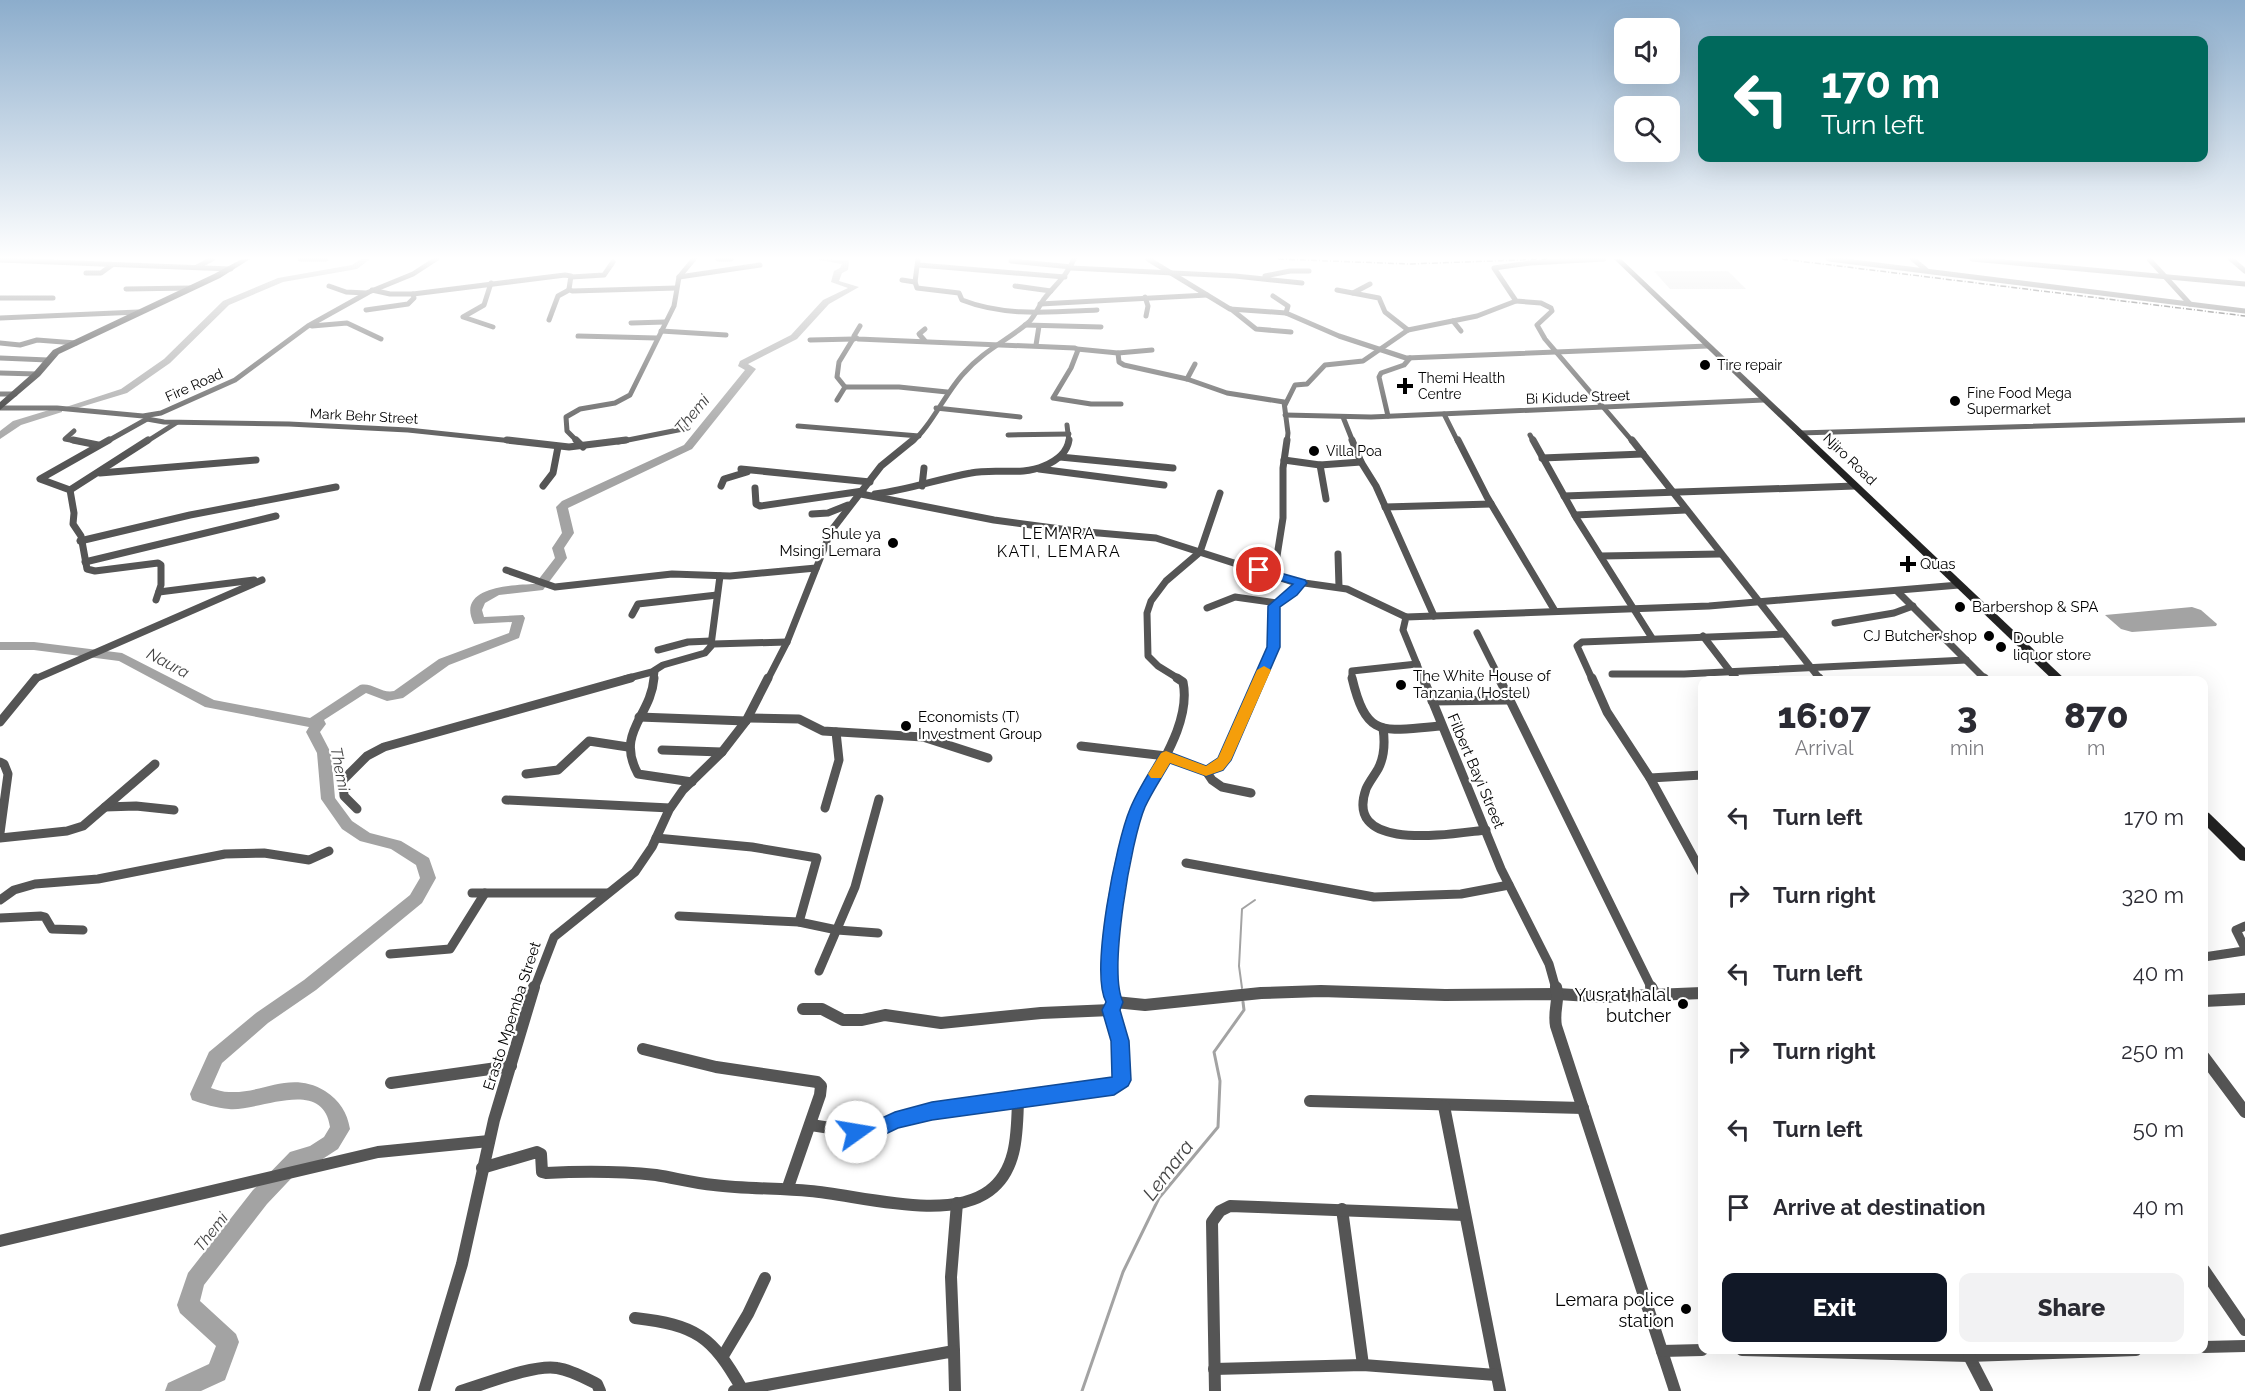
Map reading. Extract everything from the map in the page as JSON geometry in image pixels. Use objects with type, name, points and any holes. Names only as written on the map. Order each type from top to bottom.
[{"type":"street","points":[[0,407],[37,374],[56,352],[114,324]]},
{"type":"street","name":"Fire Road","points":[[0,407],[57,408],[146,417],[169,410],[235,380],[312,324]]},
{"type":"street","points":[[308,326],[335,324]]},
{"type":"street","points":[[349,324],[381,339]]},
{"type":"street","points":[[484,324],[493,327]]},
{"type":"street","points":[[583,447],[567,431],[565,419],[567,414],[624,400],[636,386],[664,324]]},
{"type":"street","points":[[1249,324],[1256,329],[1291,332]]},
{"type":"street","points":[[1312,324],[1410,358],[1708,346]]},
{"type":"street","points":[[1400,324],[1408,330]]},
{"type":"street","points":[[1274,575],[1283,518],[1284,460],[1288,433],[1285,405],[1296,384],[1307,384],[1321,367],[1363,361],[1408,330],[1438,324]]},
{"type":"street","points":[[1455,324],[1461,331]]},
{"type":"street","points":[[1538,324],[1537,327],[1557,353],[1643,454],[1817,676]]},
{"type":"street","name":"Njiro Road","points":[[1685,324],[2056,676]]},
{"type":"street","points":[[856,339],[854,336],[860,326]]},
{"type":"street","points":[[1025,326],[1101,327]]},
{"type":"street","name":"Erasto Mpemba Street","points":[[424,1391],[462,1264],[489,1141],[540,969],[554,937],[634,872],[656,838],[670,808],[692,782],[723,752],[747,719],[787,642],[831,531],[852,503],[864,493],[885,463],[919,435],[947,392],[975,361],[1025,326]]},
{"type":"street","points":[[1036,345],[1039,326]]},
{"type":"street","points":[[925,329],[919,334],[925,341]]},
{"type":"street","points":[[661,331],[726,335]]},
{"type":"street","points":[[578,336],[657,338]]},
{"type":"street","points":[[845,387],[836,375],[842,354],[856,339]]},
{"type":"street","points":[[810,340],[856,339],[911,343],[925,341],[1036,345],[1118,352],[1152,350]]},
{"type":"street","points":[[0,343],[20,345],[37,340],[76,343]]},
{"type":"street","points":[[1077,349],[1075,363],[1067,372],[1053,398],[1091,405],[1121,404]]},
{"type":"street","points":[[1118,352],[1120,364],[1187,379],[1227,393],[1282,401],[1285,405]]},
{"type":"street","points":[[0,358],[48,360]]},
{"type":"street","points":[[1388,416],[1379,377],[1381,373],[1404,364],[1410,358]]},
{"type":"street","points":[[1187,379],[1195,364]]},
{"type":"street","points":[[0,373],[37,374]]},
{"type":"street","points":[[845,387],[906,388],[947,392]]},
{"type":"street","points":[[837,400],[845,387]]},
{"type":"street","points":[[0,394],[15,394]]},
{"type":"street","name":"Bi Kidude Street","points":[[1285,415],[1388,416],[1764,400]]},
{"type":"street","points":[[936,408],[1020,417]]},
{"type":"street","points":[[1444,414],[1491,504],[1555,611]]},
{"type":"street","points":[[146,417],[40,479],[70,490],[100,473],[176,422]]},
{"type":"street","name":"Mark Behr Street","points":[[146,417],[176,422],[289,424],[408,430],[558,447],[583,447],[688,428]]},
{"type":"street","points":[[1343,417],[1361,462],[1385,507],[1434,616]]},
{"type":"street","points":[[1799,433],[2245,420]]},
{"type":"street","points":[[1039,469],[1060,457],[1069,448],[1067,425]]},
{"type":"street","points":[[798,426],[919,435]]},
{"type":"street","points":[[74,431],[65,439],[99,445]]},
{"type":"street","points":[[1008,435],[1069,434]]},
{"type":"street","points":[[1530,435],[1575,515],[1652,638]]},
{"type":"street","points":[[543,486],[553,473],[558,447]]},
{"type":"street","points":[[1542,458],[1643,454]]},
{"type":"street","points":[[1060,457],[1173,468]]},
{"type":"street","points":[[100,473],[256,460]]},
{"type":"street","points":[[1284,460],[1320,465],[1361,462]]},
{"type":"street","points":[[1320,465],[1326,499]]},
{"type":"street","points":[[922,486],[924,468]]},
{"type":"street","points":[[741,469],[870,482]]},
{"type":"street","points":[[755,488],[756,504],[760,506],[922,486],[977,472],[1022,472],[1039,469],[1164,485]]},
{"type":"street","points":[[721,486],[724,478],[753,470]]},
{"type":"street","points":[[1564,496],[1855,486]]},
{"type":"street","points":[[80,542],[190,515],[336,487]]},
{"type":"street","points":[[0,722],[37,677],[262,580],[157,596],[161,571],[158,563],[95,570],[87,568],[80,542],[81,536],[72,524],[74,513],[70,490]]},
{"type":"street","points":[[864,493],[994,520],[1076,531],[1156,538],[1300,583],[1340,587],[1356,592],[1406,617],[1760,603],[1959,585]]},
{"type":"street","points":[[811,1125],[856,1132],[873,1131],[895,1120],[932,1111],[1119,1084],[1123,1073],[1122,1057],[1110,985],[1112,931],[1125,846],[1138,807],[1166,756],[1177,729],[1186,689],[1183,682],[1158,666],[1148,656],[1146,645],[1148,613],[1151,601],[1166,581],[1200,552],[1220,493]]},
{"type":"street","points":[[812,514],[837,511],[852,503]]},
{"type":"street","points":[[1385,507],[1491,504]]},
{"type":"street","points":[[1575,515],[1686,510]]},
{"type":"street","points":[[85,562],[276,516]]},
{"type":"street","points":[[1338,554],[1340,587]]},
{"type":"street","points":[[1601,556],[1720,554]]},
{"type":"street","points":[[506,570],[555,587],[672,574],[720,576],[816,568]]},
{"type":"street","points":[[357,809],[344,796],[343,780],[374,751],[655,670],[663,665],[705,653],[711,643],[720,576]]},
{"type":"street","points":[[1206,771],[1217,767],[1224,760],[1261,680],[1274,647],[1273,613],[1277,603],[1293,592],[1300,583]]},
{"type":"street","points":[[1898,592],[1982,676]]},
{"type":"street","points":[[632,615],[638,604],[717,595]]},
{"type":"street","points":[[1207,608],[1235,597],[1277,603]]},
{"type":"street","points":[[1836,623],[1848,619],[1892,615],[1912,606]]},
{"type":"street","name":"Filbert Bayi Street","points":[[1406,617],[1403,630],[1441,726],[1509,885],[1543,948],[1555,980],[1558,994],[1553,1012],[1556,1026],[1675,1391]]},
{"type":"street","points":[[1477,633],[1654,995]]},
{"type":"street","points":[[1698,866],[1650,778],[1607,712],[1577,646],[1587,642],[1652,638],[1784,634]]},
{"type":"street","points":[[1703,636],[1734,676]]},
{"type":"street","points":[[658,650],[688,642],[787,642]]},
{"type":"street","points":[[1612,674],[1810,668],[1966,660]]},
{"type":"street","points":[[1417,664],[1358,669],[1351,674],[1364,714],[1371,724],[1383,728],[1441,726]]},
{"type":"street","points":[[655,670],[656,680],[628,747],[634,769],[639,774],[692,782]]},
{"type":"street","points":[[1432,700],[1508,700]]},
{"type":"street","points":[[639,717],[799,719],[817,730],[922,737],[988,758]]},
{"type":"street","points":[[1383,728],[1385,753],[1383,762],[1368,784],[1364,799],[1369,825],[1388,835],[1406,836],[1486,830]]},
{"type":"street","points":[[825,808],[838,766],[836,732]]},
{"type":"street","points":[[526,774],[558,770],[589,741],[628,747]]},
{"type":"street","points":[[1081,746],[1166,756],[1206,771],[1212,780],[1222,787],[1251,793]]},
{"type":"street","points":[[662,750],[723,752]]},
{"type":"street","points":[[0,762],[4,764],[8,774],[0,833]]},
{"type":"street","points":[[0,838],[76,829],[91,820],[155,764]]},
{"type":"street","points":[[1650,778],[1698,775]]},
{"type":"street","points":[[819,971],[858,881],[873,832],[879,799]]},
{"type":"street","points":[[506,800],[670,808]]},
{"type":"street","points":[[105,807],[136,806],[174,810]]},
{"type":"street","points":[[2208,820],[2245,856]]},
{"type":"street","points":[[656,838],[752,847],[817,858],[799,922]]},
{"type":"street","points":[[0,900],[14,890],[35,884],[98,879],[225,854],[264,853],[309,860],[329,851]]},
{"type":"street","points":[[1186,863],[1374,897],[1461,894],[1509,885]]},
{"type":"street","points":[[390,954],[450,949],[485,892]]},
{"type":"street","points":[[472,893],[607,893]]},
{"type":"street","points":[[0,918],[41,916],[45,917],[52,929],[83,930]]},
{"type":"street","points":[[679,916],[799,922],[837,930],[878,933]]},
{"type":"street","points":[[2208,956],[2244,951],[2245,948],[2236,930],[2245,926]]},
{"type":"street","points":[[803,1009],[822,1009],[843,1020],[891,1016],[940,1023],[1261,993],[1321,991],[1456,995],[1558,994],[1605,997],[1698,993]]},
{"type":"street","points":[[2208,1001],[2245,999]]},
{"type":"street","points":[[643,1049],[716,1067],[817,1082],[821,1086],[820,1095],[788,1187]]},
{"type":"street","points":[[2208,1062],[2245,1112]]},
{"type":"street","points":[[391,1083],[511,1066]]},
{"type":"street","points":[[482,1168],[537,1152],[541,1154],[542,1172],[546,1173],[595,1172],[671,1177],[695,1183],[733,1187],[788,1187],[900,1201],[957,1203],[975,1199],[1008,1172],[1016,1150],[1018,1099]]},
{"type":"street","points":[[1310,1101],[1583,1108]]},
{"type":"street","points":[[1444,1106],[1500,1391]]},
{"type":"street","points":[[0,1241],[378,1152],[489,1141]]},
{"type":"street","points":[[955,1391],[949,1275],[957,1203]]},
{"type":"street","points":[[1215,1391],[1212,1222],[1220,1211],[1230,1206],[1465,1215]]},
{"type":"street","points":[[1342,1209],[1363,1365]]},
{"type":"street","points":[[2208,1276],[2245,1330]]},
{"type":"street","points":[[723,1356],[748,1314],[765,1278]]},
{"type":"street","points":[[635,1318],[666,1321],[693,1332],[715,1346],[723,1356],[738,1390],[954,1352]]},
{"type":"street","points":[[2208,1347],[2245,1346]]},
{"type":"street","points":[[1662,1351],[1698,1350]]},
{"type":"street","points":[[1893,1354],[1969,1356],[2025,1354]]},
{"type":"street","points":[[1969,1356],[1987,1391]]},
{"type":"street","points":[[1214,1369],[1363,1365],[1496,1375]]},
{"type":"street","points":[[461,1391],[543,1367],[559,1368],[586,1379],[597,1384],[600,1391]]},
{"type":"shaded area","points":[[2192,607],[2201,610],[2217,624],[2216,626],[2132,632],[2121,629],[2105,615]]},
{"type":"waterway","name":"Naura","points":[[71,407],[124,391],[167,361],[205,324]]},
{"type":"waterway","name":"Themi","points":[[319,724],[317,718],[365,688],[387,697],[398,695],[444,662],[515,635],[519,618],[478,621],[476,610],[479,601],[486,595],[507,589],[539,587],[561,558],[558,548],[568,533],[562,507],[566,503],[688,447],[751,369],[743,366],[743,363],[794,337],[806,324]]},
{"type":"waterway","name":"Naura","points":[[0,436],[17,423],[59,410]]},
{"type":"waterway","name":"Naura","points":[[0,646],[34,646],[122,657],[210,704],[319,724]]},
{"type":"waterway","name":"Themi","points":[[176,1391],[217,1372],[228,1342],[188,1305],[195,1280],[260,1197],[297,1158],[314,1154],[331,1143],[340,1129],[338,1116],[328,1103],[310,1092],[288,1091],[230,1101],[199,1094],[215,1058],[262,1018],[310,985],[416,899],[428,878],[423,862],[396,845],[365,837],[347,825],[328,799],[324,753],[313,732],[319,724]]},
{"type":"waterway","name":"Lemara","points":[[1242,988],[1239,966],[1242,909],[1255,900]]},
{"type":"waterway","name":"Lemara","points":[[1082,1391],[1123,1272],[1159,1198],[1218,1127],[1220,1081],[1214,1052],[1244,1010],[1243,1002]]},
{"type":"slow traffic","points":[[1156,774],[1166,756],[1206,771],[1217,767],[1224,760],[1264,670]]},
{"type":"place","name":"Tire repair","points":[[1705,365]]},
{"type":"place","name":"Themi Health Centre","points":[[1405,386]]},
{"type":"place","name":"Fine Food Mega Supermarket","points":[[1955,401]]},
{"type":"place","name":"Villa Poa","points":[[1314,451]]},
{"type":"place","name":"Shule ya Msingi Lemara","points":[[893,543]]},
{"type":"place","name":"Quas","points":[[1908,564]]},
{"type":"place","name":"Barbershop & SPA","points":[[1960,607]]},
{"type":"place","name":"CJ Butcher shop","points":[[1989,636]]},
{"type":"place","name":"Double liquor store","points":[[2001,647]]},
{"type":"place","name":"The White House of Tanzania (Hostel)","points":[[1401,685]]},
{"type":"place","name":"Economists (T) Investment Group","points":[[906,726]]},
{"type":"place","name":"Yusrat halal butcher","points":[[1683,1004]]},
{"type":"place","name":"Lemara police station","points":[[1686,1309]]},
{"type":"district","name":"LEMARA KATI, LEMARA","points":[[1059,542]]},
{"type":"route","points":[[856,1132],[873,1131],[895,1120],[932,1111],[1119,1084],[1123,1073],[1122,1057],[1111,1010],[1114,1002],[1110,985],[1112,931],[1118,881],[1129,831],[1144,794],[1166,756],[1206,771],[1217,767],[1224,760],[1274,647],[1274,606],[1293,592],[1300,583],[1259,570]]}]
